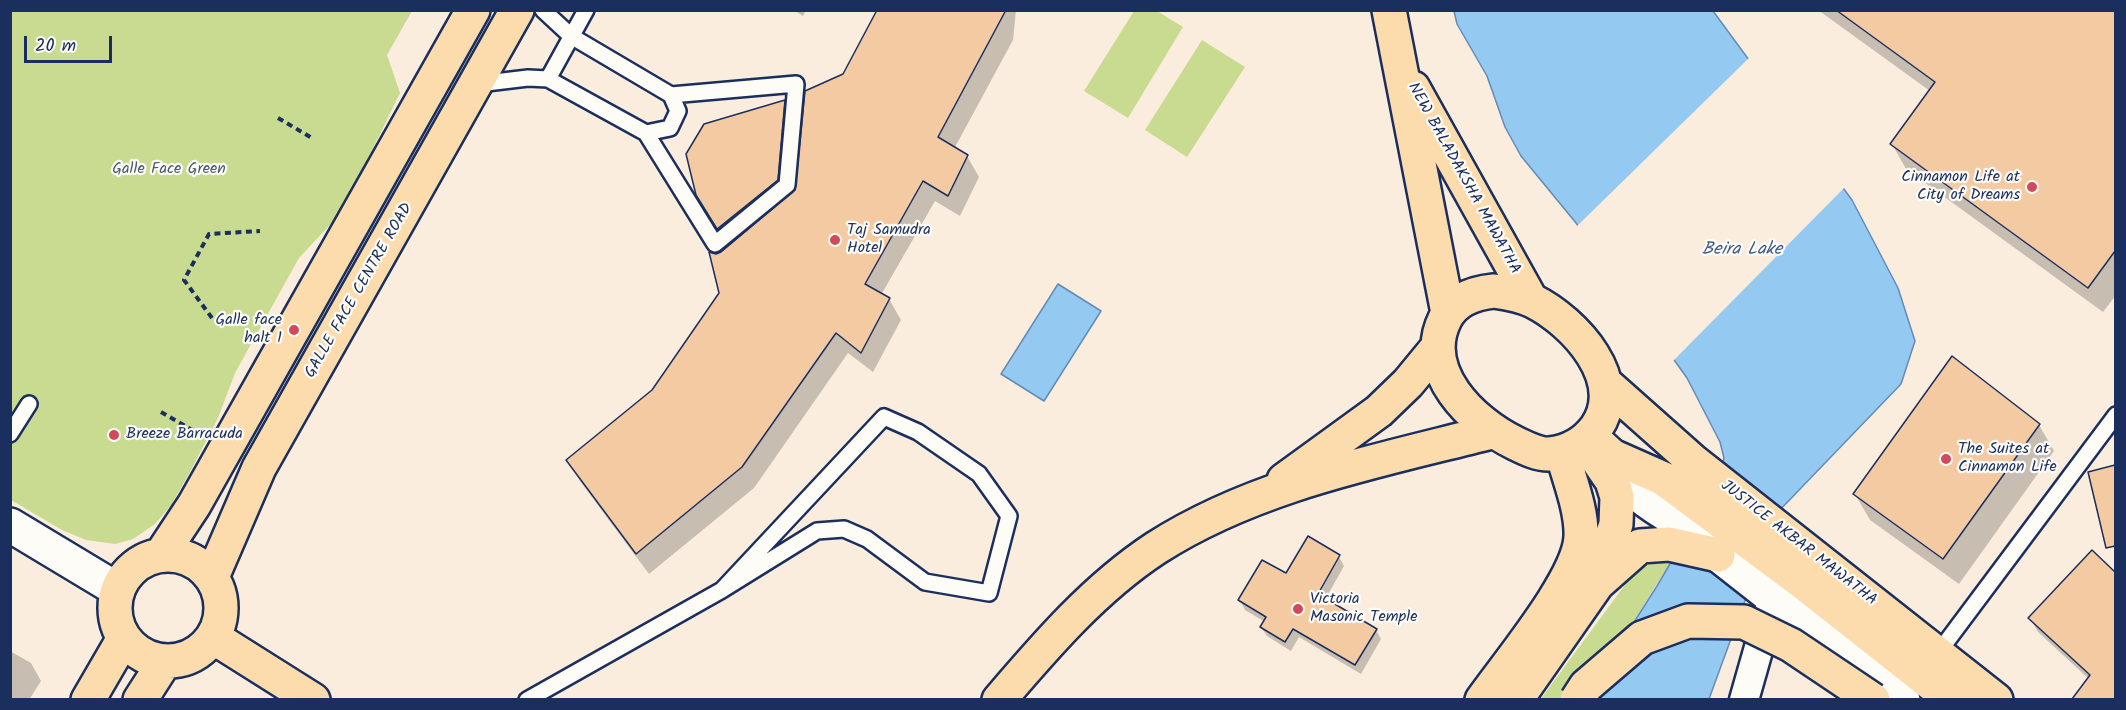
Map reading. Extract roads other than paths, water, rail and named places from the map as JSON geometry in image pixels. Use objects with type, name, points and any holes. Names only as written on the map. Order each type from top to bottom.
[{"type":"main road","points":[[161,555],[194,506],[473,10]]},
{"type":"main road","name":"GALLE FACE CENTRE ROAD","points":[[212,577],[259,468],[517,10]]},
{"type":"main road","name":"NEW BALADAKSHA MAWATHA","points":[[1389,10],[1396,58],[1448,313]]},
{"type":"main road","name":"NEW BALADAKSHA MAWATHA","points":[[1396,58],[1531,300]]},
{"type":"main road","points":[[1482,699],[1563,586],[1578,557],[1587,447],[1606,408],[1605,383],[1600,369],[1571,327],[1531,300],[1494,291],[1480,292],[1460,301],[1448,313],[1438,332],[1436,349],[1455,394],[1470,413],[1491,432],[1524,448],[1546,454],[1587,447]]},
{"type":"main road","points":[[1266,494],[1378,411],[1408,383],[1436,349]]},
{"type":"main road","name":"JUSTICE AKBAR MAWATHA","points":[[1605,383],[1694,462],[1996,699]]},
{"type":"main road","points":[[1009,696],[1070,621],[1122,573],[1190,529],[1266,494],[1491,432]]},
{"type":"main road","points":[[1587,447],[1612,481],[1617,497],[1616,524],[1598,584]]},
{"type":"main road","name":"JUSTICE AKBAR MAWATHA","points":[[1587,447],[1664,479],[1805,584],[1952,699]]},
{"type":"main road","points":[[1516,699],[1598,584],[1640,546],[1669,544],[1718,555]]},
{"type":"main road","points":[[161,555],[187,558],[201,566],[212,577],[219,590],[222,605],[220,623],[204,648],[191,656],[165,661],[147,657],[124,638],[115,609],[118,590],[123,579],[138,564],[161,555]]},
{"type":"main road","points":[[1577,699],[1586,686],[1642,638],[1688,621],[1744,622],[1791,645],[1873,699]]},
{"type":"main road","points":[[213,637],[314,699]]},
{"type":"main road","points":[[88,699],[124,638]]},
{"type":"main road","points":[[140,699],[165,661]]},
{"type":"street","points":[[1587,447],[1638,496],[1666,514],[1903,699]]},
{"type":"street","points":[[14,534],[118,590]]},
{"type":"street","points":[[1744,699],[1772,598]]},
{"type":"lane","points":[[477,84],[528,78],[548,79],[646,133],[716,244],[787,185],[796,84],[671,95],[571,36],[543,10]]},
{"type":"lane","points":[[548,79],[586,10]]},
{"type":"lane","points":[[646,133],[670,128],[678,111],[671,95]]},
{"type":"lane","points":[[10,434],[29,404]]},
{"type":"lane","points":[[1938,653],[2115,415]]},
{"type":"lane","points":[[527,699],[722,590],[817,531],[844,529],[867,539],[925,582],[989,592],[1009,516],[979,474],[918,432],[884,417],[722,590]]},
{"type":"water","name":"Beira Lake","points":[[1454,11],[1713,11],[1852,200],[1898,288],[1915,341],[1901,384],[1777,513],[1709,699],[1585,699],[1657,586],[1715,487],[1724,458],[1720,442],[1687,378],[1576,223],[1521,156],[1505,127],[1487,76],[1457,24]]},
{"type":"water","points":[[1058,284],[1101,311],[1044,401],[1001,374]]},
{"type":"place","name":"Cinnamon Life at City of Dreams","points":[[2032,187]]},
{"type":"place","name":"Taj Samudra Hotel","points":[[835,240]]},
{"type":"place","name":"Galle face halt 1","points":[[294,330]]},
{"type":"place","name":"Breeze Barracuda","points":[[114,435]]},
{"type":"place","name":"The Suites at Cinnamon Life","points":[[1946,459]]},
{"type":"place","name":"Victoria Masonic Temple","points":[[1298,609]]},
{"type":"park label","name":"Galle Face Green","points":[[169,170]]}]
